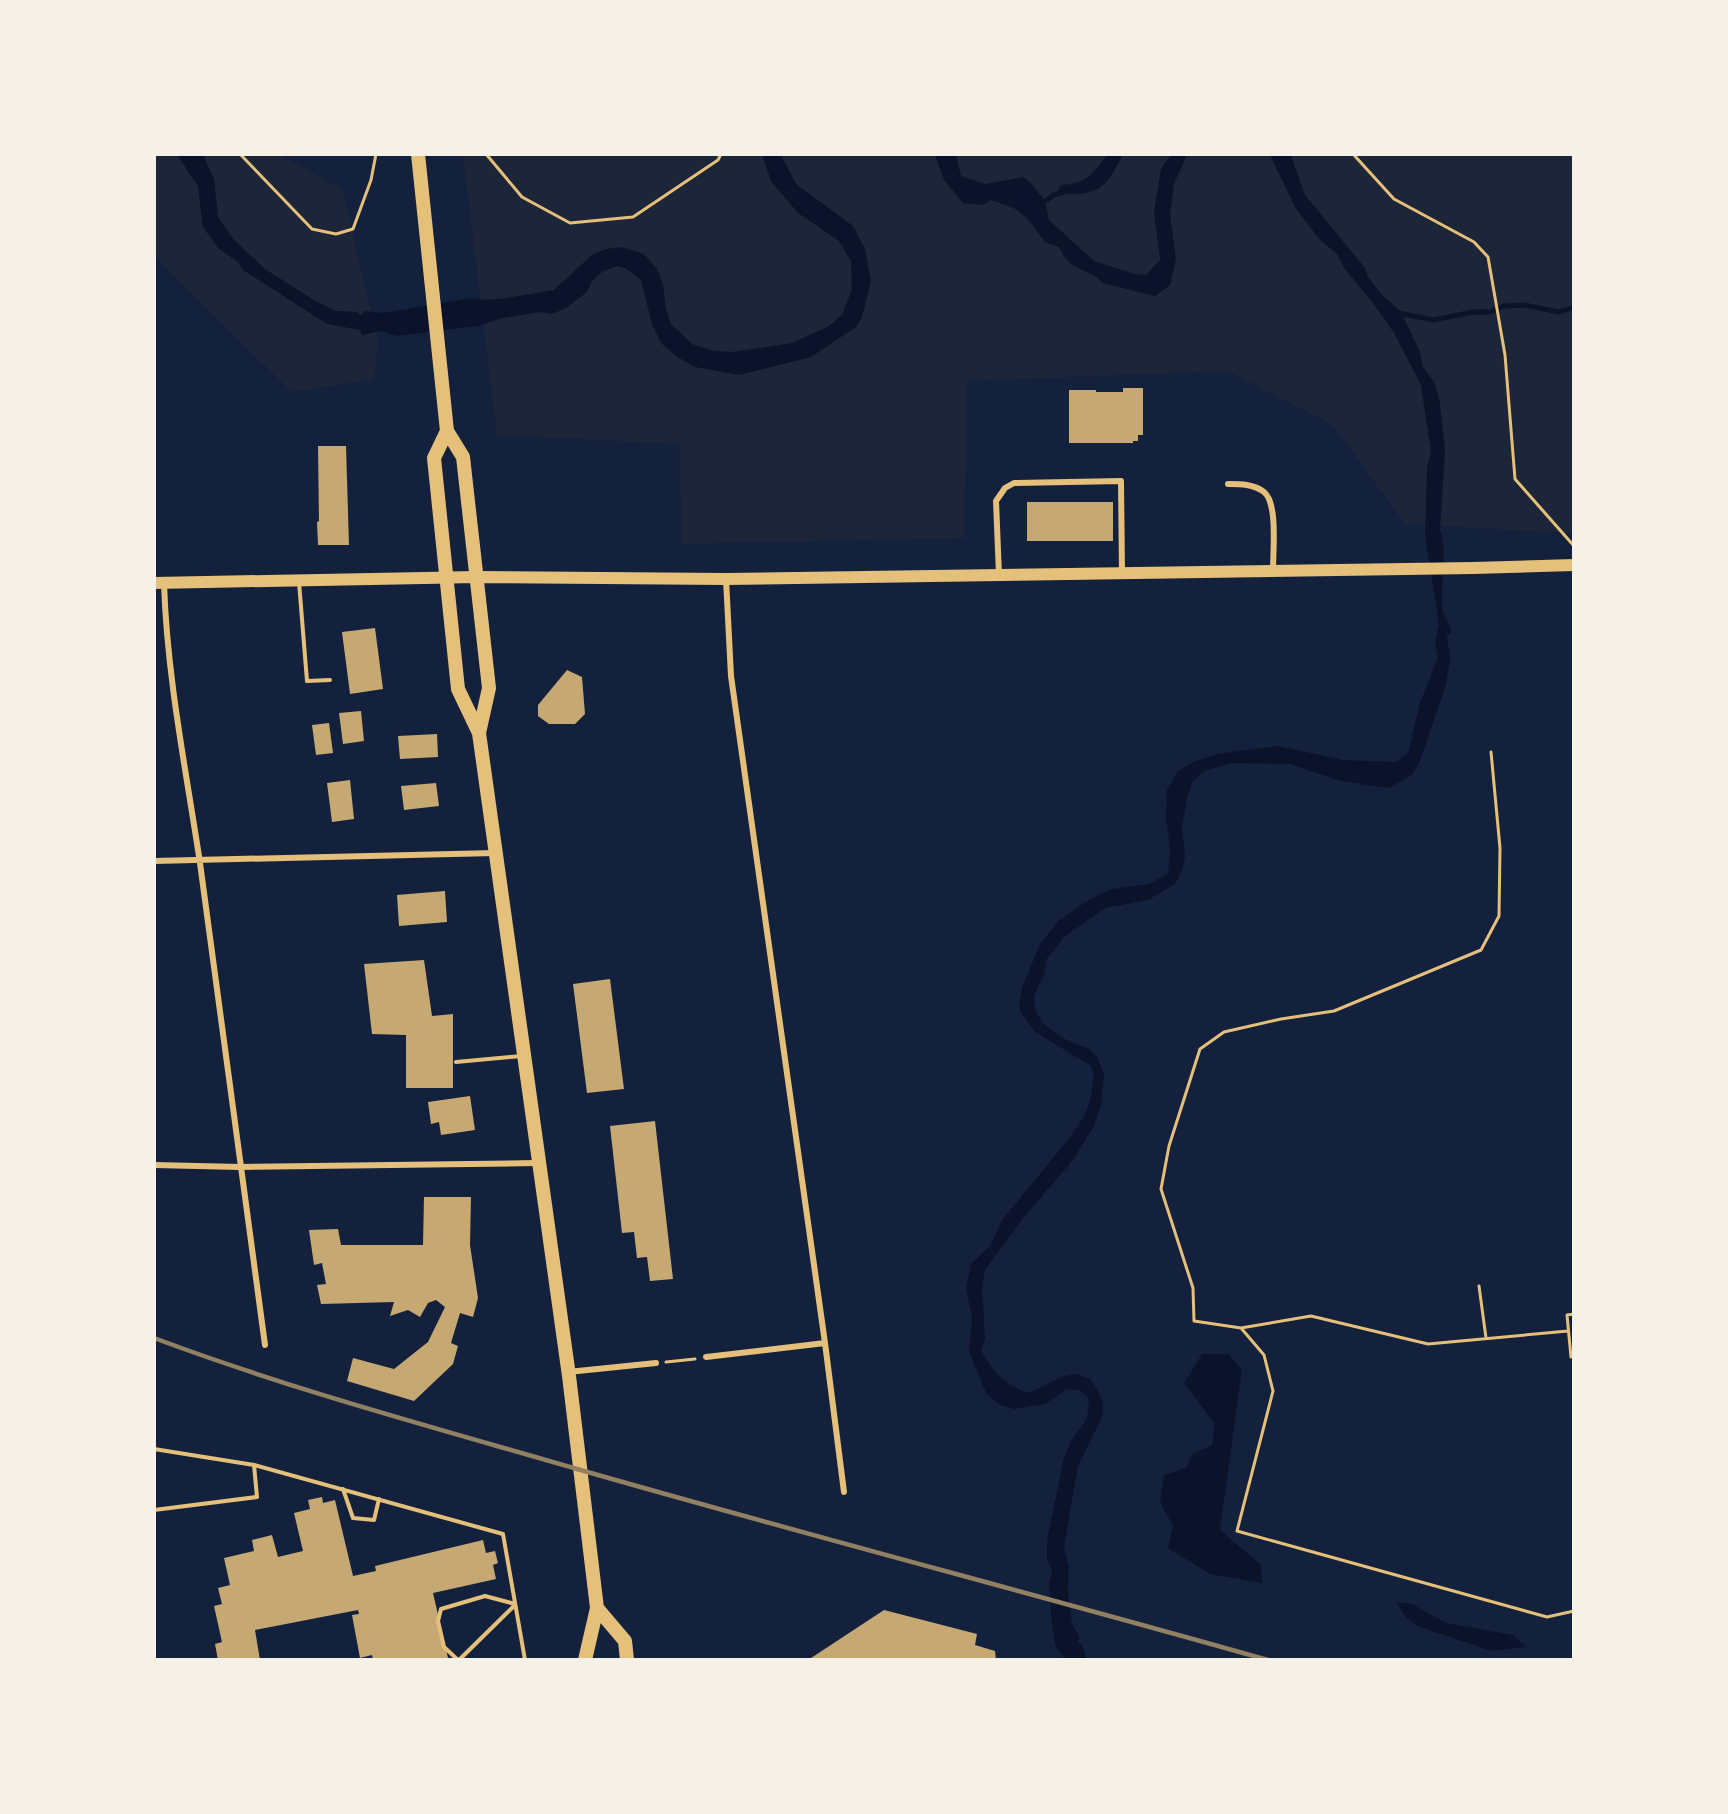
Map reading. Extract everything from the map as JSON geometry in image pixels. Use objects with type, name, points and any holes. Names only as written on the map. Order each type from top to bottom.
[{"type":"main road","points":[[418,154],[447,431],[463,457],[489,688],[479,733]]},
{"type":"main road","points":[[447,431],[434,458],[459,689],[479,733],[568,1372],[597,1608],[585,1659]]},
{"type":"main road","points":[[159,583],[476,577],[726,579],[1574,565]]},
{"type":"main road","points":[[597,1608],[625,1641],[627,1659]]},
{"type":"street","points":[[999,575],[996,501],[1005,489],[1014,483],[1121,481],[1122,573]]},
{"type":"street","points":[[1228,484],[1250,485],[1259,488],[1269,497],[1273,513],[1273,570]]},
{"type":"street","points":[[726,579],[737,721],[844,1492]]},
{"type":"street","points":[[159,583],[200,861],[265,1345]]},
{"type":"street","points":[[154,861],[496,853]]},
{"type":"street","points":[[154,1165],[240,1167],[538,1163]]},
{"type":"street","points":[[706,1357],[825,1343]]},
{"type":"street","points":[[568,1372],[656,1363]]},
{"type":"lane","points":[[299,580],[307,681],[330,680]]},
{"type":"lane","points":[[456,1062],[525,1055]]},
{"type":"lane","points":[[154,1449],[254,1465],[502,1534],[525,1659]]},
{"type":"lane","points":[[154,1510],[257,1497],[254,1465]]},
{"type":"lane","points":[[342,1489],[353,1518],[374,1520],[379,1499]]},
{"type":"lane","points":[[485,1596],[515,1604],[459,1659],[444,1647],[438,1621],[441,1609],[485,1596]]},
{"type":"path","points":[[240,154],[312,229],[336,234],[353,229],[371,180],[376,154]]},
{"type":"path","points":[[486,154],[522,197],[570,223],[633,218],[718,160],[721,154]]},
{"type":"path","points":[[1353,154],[1394,199],[1474,242],[1488,257],[1505,355],[1515,479],[1574,546]]},
{"type":"path","points":[[1491,752],[1500,848],[1499,916],[1481,950],[1334,1011],[1281,1019],[1224,1032],[1200,1049],[1169,1146],[1161,1189],[1193,1288],[1194,1321],[1241,1328],[1311,1316],[1428,1344],[1568,1331]]},
{"type":"path","points":[[1479,1286],[1486,1339]]},
{"type":"path","points":[[1571,1357],[1567,1316],[1574,1314]]},
{"type":"path","points":[[1241,1328],[1264,1354],[1273,1391],[1237,1531],[1548,1617],[1574,1611]]},
{"type":"path","points":[[656,1363],[706,1357]]},
{"type":"shaded area","points":[[154,155],[280,155],[342,189],[378,343],[374,379],[292,392],[155,257]]},
{"type":"shaded area","points":[[177,155],[203,155],[214,179],[218,217],[234,240],[265,269],[317,302],[336,311],[357,312],[360,315],[366,311],[383,313],[472,298],[484,300],[507,298],[554,290],[593,254],[606,249],[622,247],[644,254],[657,269],[663,284],[666,309],[671,324],[692,344],[714,351],[732,352],[792,343],[829,326],[842,315],[852,289],[851,261],[839,241],[798,213],[771,181],[762,155],[781,155],[796,184],[853,226],[865,249],[871,281],[862,317],[856,327],[811,357],[739,375],[695,367],[676,356],[661,343],[652,324],[641,280],[625,268],[617,266],[602,272],[592,281],[587,292],[566,308],[552,314],[540,312],[502,318],[478,326],[397,336],[381,331],[362,335],[360,330],[327,324],[243,270],[238,262],[218,248],[203,227],[198,186]]},
{"type":"shaded area","points":[[463,155],[1573,155],[1573,533],[1405,524],[1333,425],[1228,371],[967,381],[964,538],[682,544],[679,444],[497,435]]},
{"type":"shaded area","points":[[935,155],[956,155],[961,176],[985,184],[1023,177],[1031,183],[1045,201],[1049,220],[1094,261],[1135,274],[1146,275],[1160,260],[1154,212],[1161,169],[1171,155],[1187,155],[1174,184],[1170,215],[1176,259],[1170,285],[1155,296],[1102,283],[1095,276],[1071,264],[1059,247],[1045,242],[1029,220],[1014,208],[991,200],[983,205],[963,203],[944,180]]},
{"type":"shaded area","points":[[1107,155],[1122,156],[1116,168],[1099,188],[1086,193],[1057,197],[1054,195],[1062,185],[1084,180]]},
{"type":"shaded area","points":[[1270,155],[1291,156],[1305,195],[1365,268],[1368,277],[1381,294],[1401,312],[1420,352],[1423,367],[1434,382],[1439,397],[1445,450],[1440,529],[1444,559],[1442,608],[1451,631],[1451,634],[1447,636],[1450,660],[1446,685],[1420,761],[1412,775],[1389,788],[1341,781],[1290,764],[1231,763],[1204,771],[1193,781],[1187,797],[1182,827],[1185,856],[1182,871],[1175,884],[1148,900],[1105,908],[1064,937],[1046,960],[1045,973],[1034,996],[1035,1009],[1042,1022],[1051,1030],[1089,1049],[1097,1057],[1104,1074],[1101,1105],[1094,1126],[1073,1160],[1020,1222],[985,1270],[982,1286],[985,1339],[981,1351],[995,1372],[1007,1383],[1024,1392],[1032,1392],[1063,1376],[1076,1374],[1090,1379],[1103,1405],[1102,1417],[1078,1466],[1064,1547],[1069,1567],[1068,1594],[1072,1624],[1080,1638],[1077,1641],[1083,1646],[1086,1659],[1061,1659],[1064,1657],[1056,1647],[1052,1625],[1049,1583],[1052,1570],[1047,1559],[1047,1540],[1064,1458],[1072,1439],[1087,1419],[1089,1399],[1080,1390],[1067,1389],[1045,1404],[1015,1409],[1000,1405],[986,1393],[969,1351],[972,1317],[966,1289],[971,1264],[990,1246],[1002,1220],[1068,1140],[1085,1115],[1094,1076],[1091,1066],[1035,1032],[1021,1013],[1019,1003],[1022,988],[1040,944],[1059,920],[1090,899],[1112,889],[1150,884],[1168,873],[1170,848],[1166,817],[1167,790],[1178,771],[1193,762],[1217,754],[1278,746],[1344,760],[1396,762],[1408,753],[1420,703],[1438,657],[1435,643],[1439,624],[1425,535],[1427,467],[1431,452],[1421,385],[1394,333],[1373,303],[1344,268],[1338,255],[1319,239],[1295,207]]},
{"type":"shaded area","points":[[1202,1354],[1228,1354],[1242,1369],[1220,1530],[1261,1565],[1262,1583],[1210,1574],[1168,1548],[1173,1526],[1160,1502],[1164,1475],[1186,1468],[1193,1454],[1212,1445],[1215,1424],[1184,1383]]},
{"type":"shaded area","points":[[1396,1602],[1412,1604],[1446,1623],[1513,1635],[1526,1647],[1492,1651],[1417,1626],[1405,1616]]},
{"type":"building","points":[[1123,388],[1143,388],[1143,435],[1138,435],[1138,441],[1133,441],[1133,443],[1069,443],[1069,390],[1123,392]]},
{"type":"building","points":[[318,446],[346,446],[349,545],[318,545]]},
{"type":"building","points":[[1027,502],[1113,502],[1113,541],[1027,541]]},
{"type":"building","points":[[375,628],[383,689],[350,694],[342,632]]},
{"type":"building","points":[[567,670],[582,677],[585,714],[575,724],[549,724],[538,716],[538,705]]},
{"type":"building","points":[[361,711],[364,741],[343,744],[339,713]]},
{"type":"building","points":[[329,723],[333,753],[316,755],[312,725]]},
{"type":"building","points":[[437,734],[438,757],[400,759],[398,736]]},
{"type":"building","points":[[350,780],[354,819],[332,822],[327,783]]},
{"type":"building","points":[[436,783],[439,806],[404,810],[401,786]]},
{"type":"building","points":[[445,891],[447,922],[399,926],[397,895]]},
{"type":"building","points":[[424,960],[432,1016],[453,1014],[453,1088],[406,1088],[406,1035],[372,1034],[364,964]]},
{"type":"building","points":[[610,979],[624,1089],[587,1093],[573,984]]},
{"type":"building","points":[[470,1096],[475,1130],[441,1135],[439,1122],[431,1124],[428,1102]]},
{"type":"building","points":[[655,1121],[673,1279],[650,1281],[647,1257],[637,1258],[634,1232],[622,1233],[610,1126]]},
{"type":"building","points":[[424,1197],[471,1197],[470,1245],[478,1298],[473,1317],[460,1313],[451,1343],[458,1346],[453,1364],[414,1401],[347,1381],[353,1358],[394,1369],[428,1342],[445,1307],[436,1300],[428,1303],[420,1317],[408,1310],[390,1316],[394,1302],[321,1304],[317,1285],[326,1284],[322,1263],[314,1265],[309,1230],[338,1229],[341,1245],[423,1245]]},
{"type":"building","points":[[322,1497],[323,1503],[335,1500],[353,1576],[376,1571],[375,1566],[483,1540],[486,1553],[495,1551],[498,1563],[493,1565],[496,1579],[433,1593],[448,1658],[441,1660],[373,1660],[372,1655],[360,1658],[352,1615],[359,1614],[358,1610],[255,1630],[260,1660],[218,1660],[215,1644],[222,1642],[214,1606],[222,1604],[218,1588],[230,1585],[224,1558],[254,1551],[252,1540],[272,1535],[278,1557],[303,1551],[294,1513],[310,1509],[308,1500]]},
{"type":"building","points":[[884,1610],[977,1634],[975,1645],[995,1651],[996,1660],[808,1660]]},
{"type":"waterway","points":[[1040,203],[1054,195]]},
{"type":"waterway","points":[[1394,312],[1433,320],[1473,312],[1490,312],[1504,306],[1524,305],[1559,312],[1574,307]]},
{"type":"railway","points":[[154,1338],[259,1375],[577,1469],[1268,1660]]}]
